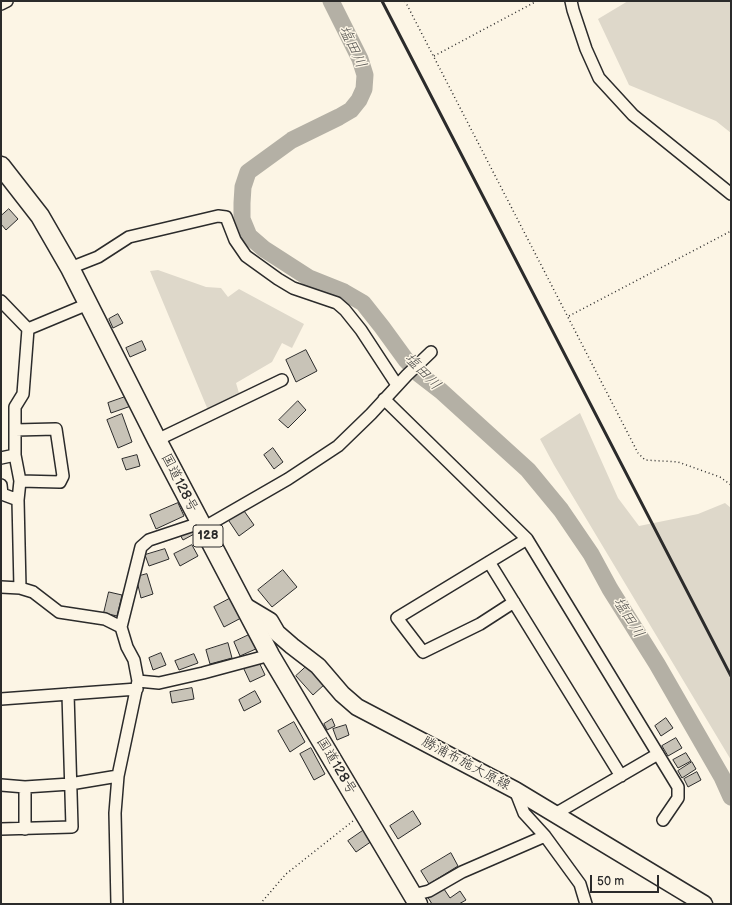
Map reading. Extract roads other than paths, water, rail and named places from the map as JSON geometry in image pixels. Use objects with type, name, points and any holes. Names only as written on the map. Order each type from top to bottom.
[{"type":"highway","name":"国道128号","points":[[1,166],[40,216],[70,268],[157,440],[270,656],[416,900]]},
{"type":"main road","name":"勝浦布施大原線","points":[[245,606],[270,621],[277,633],[318,666],[342,694],[357,707],[515,790],[704,904]]},
{"type":"street","points":[[1,4],[7,1]]},
{"type":"street","points":[[571,1],[586,49],[599,78],[633,115],[731,194]]},
{"type":"street","points":[[70,268],[98,257],[129,236],[218,216],[226,217],[235,240],[246,256],[278,279],[294,288],[336,303],[345,310],[361,330],[397,385]]},
{"type":"street","points":[[1,301],[28,329],[23,394],[15,407],[14,455],[20,481],[18,500],[20,588]]},
{"type":"street","points":[[28,329],[88,304]]},
{"type":"street","points":[[117,904],[115,813],[118,776],[137,685],[134,660],[127,647],[121,626],[141,547],[149,540],[201,525],[288,479],[338,446],[431,352]]},
{"type":"street","points":[[157,440],[282,380]]},
{"type":"street","points":[[384,399],[527,538],[678,787],[678,798],[663,820]]},
{"type":"street","points":[[15,430],[56,429],[63,476],[60,482],[20,481]]},
{"type":"street","points":[[1,458],[14,455]]},
{"type":"street","points":[[1,485],[2,494],[18,500]]},
{"type":"street","points":[[514,602],[480,624],[423,652],[398,618],[527,538]]},
{"type":"street","points":[[489,562],[621,776]]},
{"type":"street","points":[[1,587],[20,588],[33,592],[59,612],[105,619],[121,626]]},
{"type":"street","points":[[1,699],[68,694],[159,683],[270,656]]},
{"type":"street","points":[[1,829],[72,827],[68,694]]},
{"type":"street","points":[[555,814],[658,754]]},
{"type":"street","points":[[1,785],[25,787],[70,784],[118,776]]},
{"type":"street","points":[[25,787],[25,829]]},
{"type":"street","points":[[515,790],[524,813],[545,836],[580,884],[586,904]]},
{"type":"street","points":[[416,900],[462,872],[545,836]]},
{"type":"waterway","name":"塩田川","points":[[331,1],[360,59],[365,75],[364,89],[359,100],[351,110],[292,140],[248,172],[243,187],[242,219],[249,236],[264,249],[309,278],[344,292],[363,303],[406,360],[419,374],[441,391],[528,470],[561,510],[591,554],[610,589],[657,664],[722,777],[731,797]]},
{"type":"railway","points":[[382,1],[731,676]]}]
